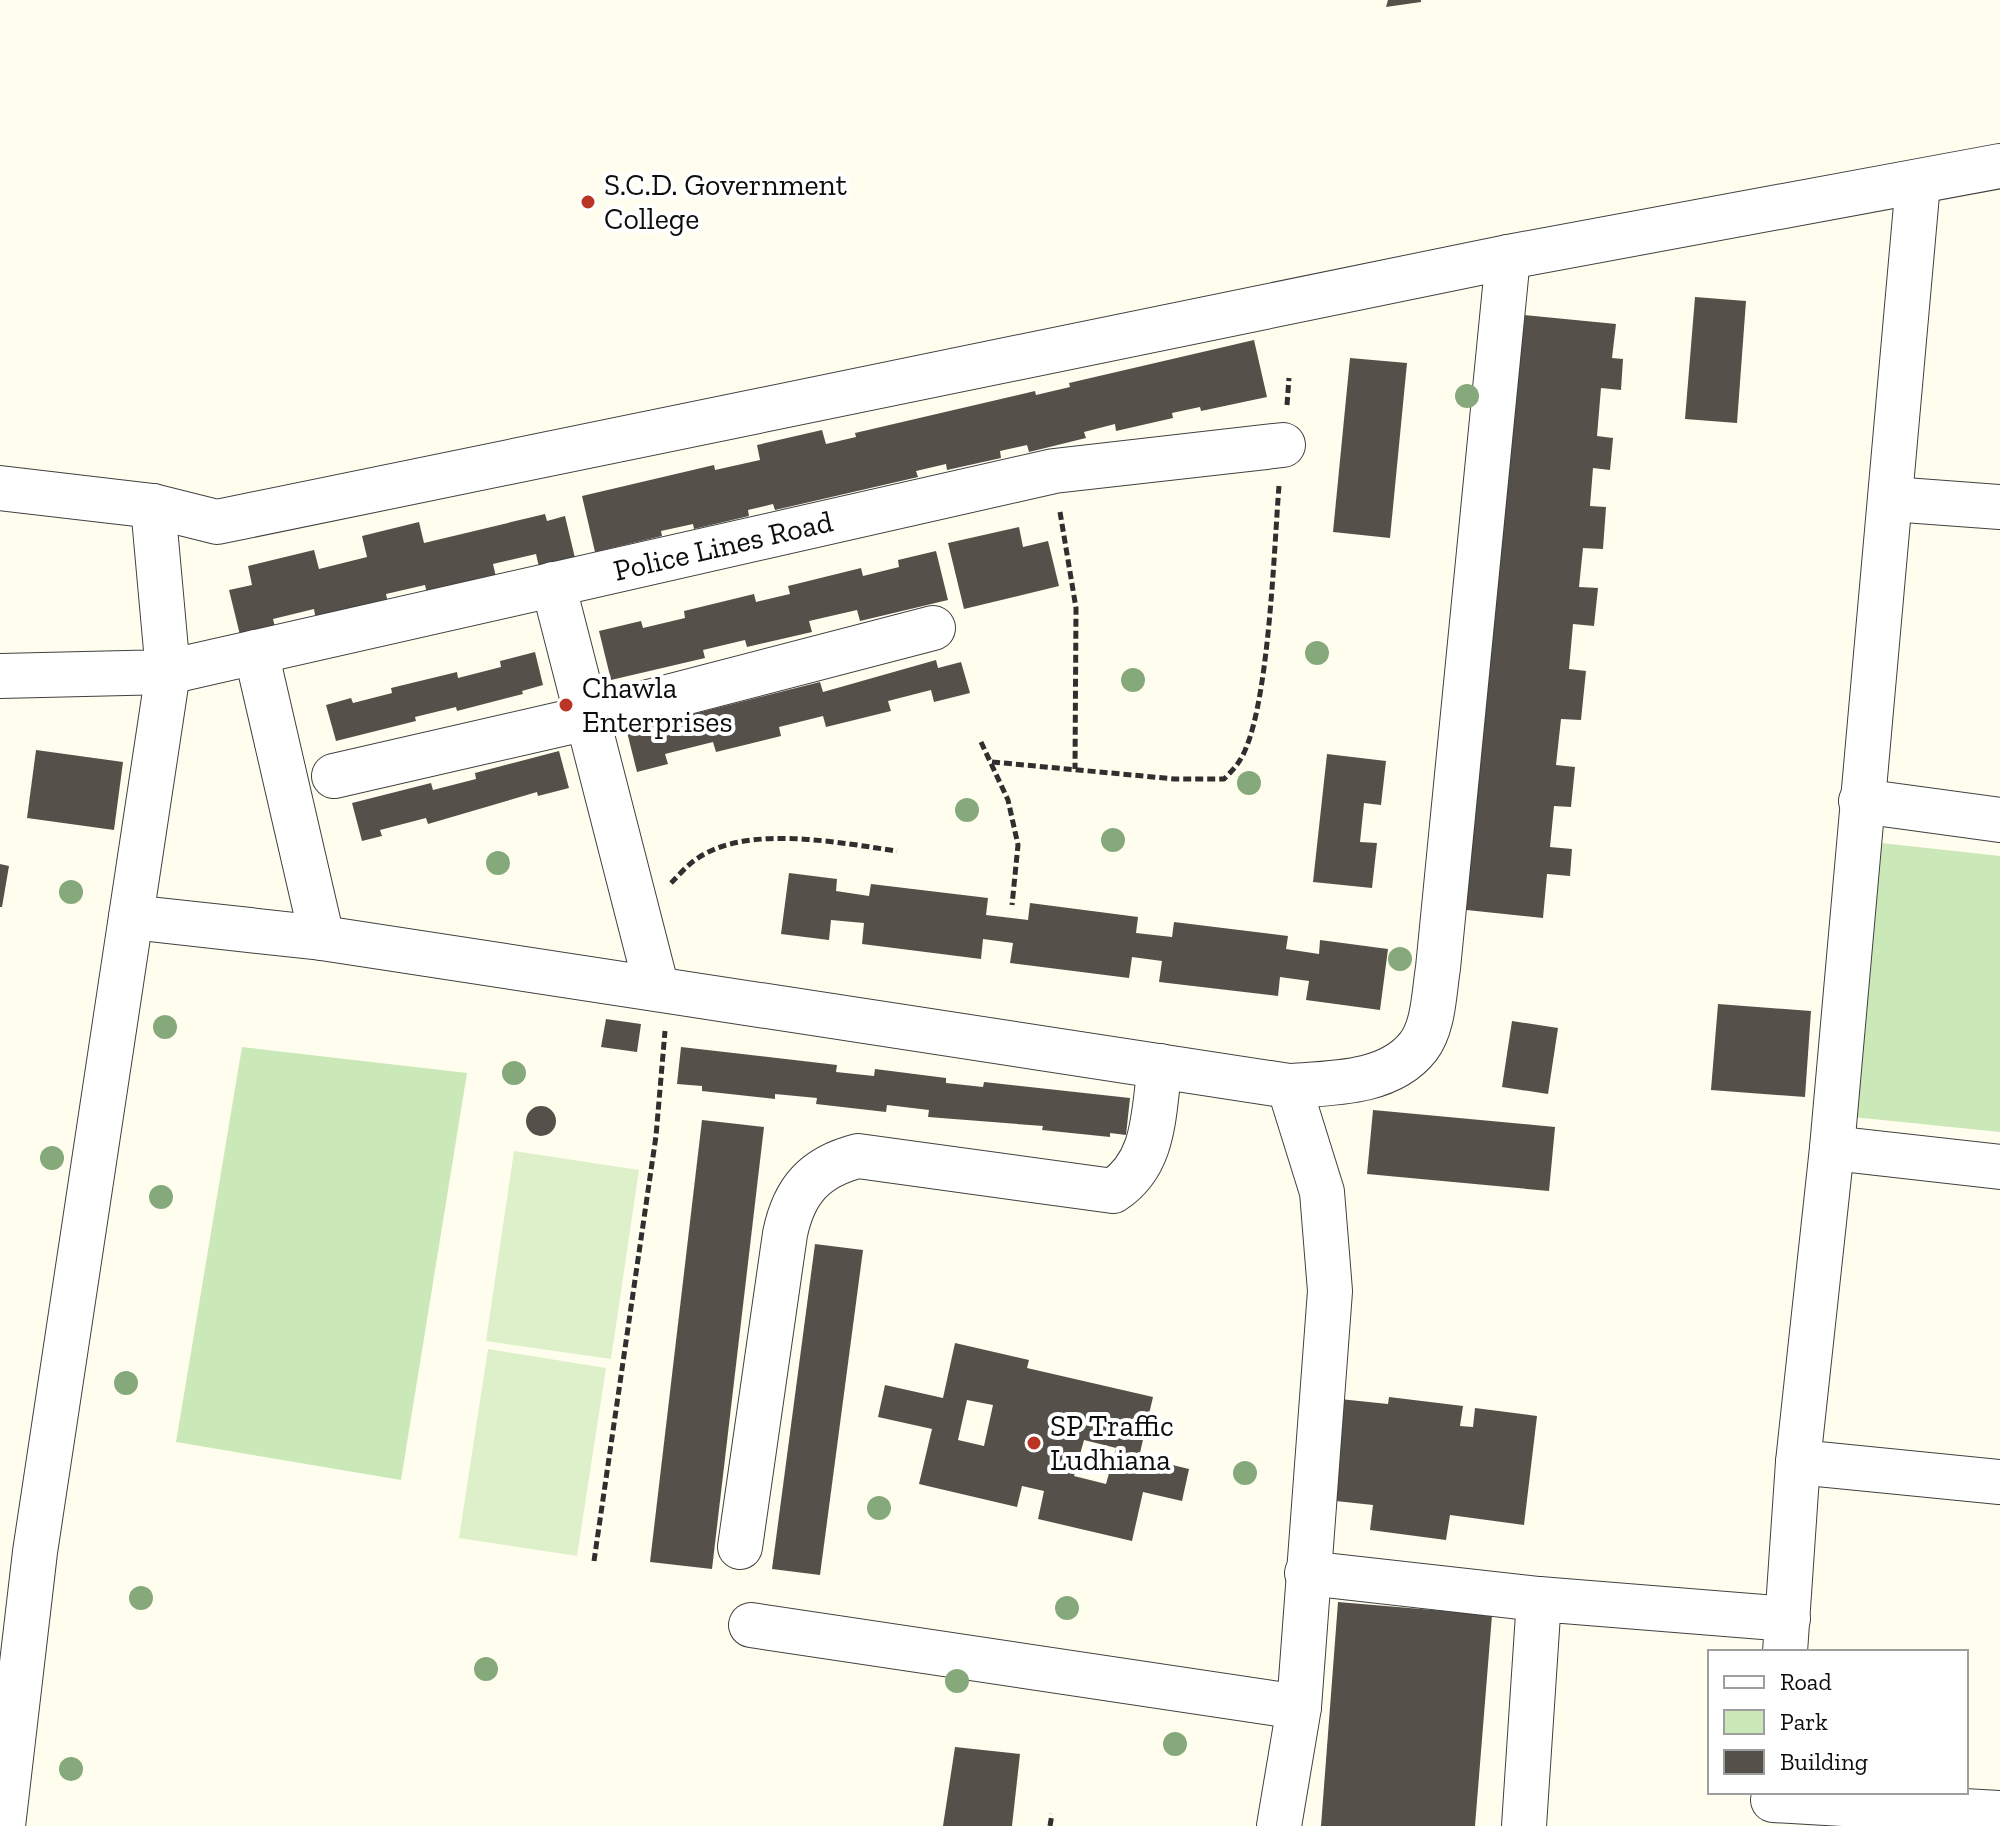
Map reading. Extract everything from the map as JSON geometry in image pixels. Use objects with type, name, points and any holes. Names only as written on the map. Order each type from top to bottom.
[{"type":"street","points":[[0,488],[153,506],[217,522],[1508,257],[2000,166]]},
{"type":"street","points":[[1307,1573],[1539,1599],[1787,1635],[1798,1462],[1832,1148],[1918,183]]},
{"type":"street","points":[[131,917],[322,938],[1289,1086],[1337,1082],[1390,1071],[1419,1046],[1430,1019],[1508,257]]},
{"type":"street","name":"Police Lines Road","points":[[0,676],[168,672],[1054,471],[1283,445]]},
{"type":"street","points":[[1891,499],[2000,507]]},
{"type":"street","points":[[3,1826],[35,1552],[168,672],[153,506]]},
{"type":"street","points":[[553,584],[657,989]]},
{"type":"street","points":[[334,776],[587,718],[933,628]]},
{"type":"street","points":[[256,652],[322,938]]},
{"type":"street","points":[[1861,801],[2000,820]]},
{"type":"street","points":[[740,1547],[785,1234],[792,1207],[814,1176],[832,1163],[858,1156],[1113,1191],[1134,1174],[1145,1157],[1160,1066]]},
{"type":"street","points":[[1279,1826],[1299,1707],[1330,1291],[1322,1192],[1289,1086]]},
{"type":"street","points":[[1832,1148],[2000,1167]]},
{"type":"street","points":[[1798,1462],[2000,1482]]},
{"type":"street","points":[[1524,1826],[1539,1599]]},
{"type":"street","points":[[751,1625],[1299,1707]]},
{"type":"street","points":[[1773,1806],[2000,1813]]},
{"type":"path","points":[[992,762],[1175,779],[1224,779],[1242,759],[1261,679],[1289,378]]},
{"type":"path","points":[[1054,471],[1076,608],[1075,769]]},
{"type":"path","points":[[981,742],[1008,800],[1018,845],[1012,905]]},
{"type":"path","points":[[638,914],[699,857],[740,843],[798,836],[897,851]]},
{"type":"path","points":[[594,1561],[656,1136],[665,1029],[657,989]]},
{"type":"path","points":[[1050,1826],[1052,1814]]},
{"type":"green space","points":[[1872,842],[2000,856],[2000,1132],[1843,1116]]},
{"type":"green space","points":[[242,1047],[467,1073],[401,1480],[176,1442]]},
{"type":"green space","points":[[514,1151],[639,1170],[611,1359],[486,1341]]},
{"type":"green space","points":[[488,1349],[606,1368],[577,1556],[459,1538]]},
{"type":"building","points":[[1388,0],[1421,0],[1421,2],[1386,7]]},
{"type":"building","points":[[1695,297],[1746,301],[1737,423],[1685,419]]},
{"type":"building","points":[[1514,314],[1616,324],[1612,358],[1623,359],[1621,390],[1601,388],[1597,436],[1613,438],[1610,470],[1593,468],[1590,506],[1606,507],[1603,549],[1583,548],[1579,587],[1598,588],[1594,626],[1573,624],[1569,669],[1586,671],[1581,720],[1561,719],[1556,765],[1575,767],[1571,807],[1554,806],[1550,847],[1572,849],[1570,876],[1547,874],[1543,918],[1457,909]]},
{"type":"building","points":[[1254,340],[1267,397],[1201,411],[1200,407],[1172,413],[1173,418],[1116,431],[1115,424],[1084,432],[1086,438],[1029,452],[1027,445],[1000,451],[1001,458],[947,470],[946,464],[916,471],[918,477],[775,510],[773,504],[748,510],[749,516],[694,529],[693,524],[661,531],[662,536],[595,552],[582,496],[714,465],[715,470],[760,460],[757,445],[822,430],[826,444],[856,437],[855,433],[1035,391],[1036,395],[1070,387],[1069,383]]},
{"type":"building","points":[[1350,358],[1407,363],[1390,538],[1333,532]]},
{"type":"building","points":[[545,514],[547,521],[565,516],[575,558],[539,567],[536,554],[493,564],[496,577],[427,594],[425,585],[386,594],[388,603],[316,621],[314,609],[273,619],[276,631],[241,639],[229,590],[252,585],[248,566],[314,550],[319,569],[367,557],[362,536],[419,522],[424,543]]},
{"type":"building","points":[[1019,527],[1023,547],[1048,541],[1059,586],[964,609],[948,543]]},
{"type":"building","points":[[936,551],[948,600],[860,621],[857,610],[809,621],[812,632],[747,647],[745,640],[703,650],[705,658],[611,680],[599,631],[641,621],[643,628],[685,618],[684,611],[754,594],[756,602],[790,594],[788,586],[861,568],[863,576],[899,567],[898,560]]},
{"type":"building","points":[[535,652],[543,685],[522,691],[523,694],[457,711],[456,707],[415,717],[416,721],[336,741],[326,705],[351,698],[353,703],[392,693],[391,688],[457,672],[458,678],[501,667],[500,661]]},
{"type":"building","points":[[936,660],[938,668],[961,662],[970,693],[934,702],[931,690],[888,701],[891,711],[826,727],[823,716],[779,727],[781,736],[716,752],[713,742],[665,754],[668,764],[637,772],[625,724],[676,697],[681,717],[820,682],[823,692]]},
{"type":"building","points":[[36,750],[123,762],[114,830],[27,818]]},
{"type":"building","points":[[559,751],[569,788],[538,796],[537,792],[428,824],[426,818],[380,830],[382,836],[362,841],[352,803],[431,783],[433,790],[476,779],[475,773]]},
{"type":"building","points":[[1327,754],[1386,761],[1381,805],[1364,803],[1360,842],[1377,843],[1372,888],[1313,882]]},
{"type":"building","points":[[0,864],[9,866],[2,907],[0,907]]},
{"type":"building","points":[[789,873],[837,879],[836,891],[869,896],[871,884],[988,898],[986,915],[1028,920],[1030,903],[1138,917],[1136,933],[1172,937],[1174,922],[1288,936],[1286,949],[1319,954],[1320,940],[1388,949],[1380,1010],[1306,1000],[1309,981],[1280,977],[1278,996],[1159,982],[1162,961],[1132,957],[1129,978],[1010,963],[1013,943],[983,939],[981,959],[862,944],[864,923],[831,920],[829,940],[781,934]]},
{"type":"building","points":[[1718,1004],[1811,1011],[1805,1097],[1711,1090]]},
{"type":"building","points":[[606,1019],[641,1024],[637,1052],[601,1047]]},
{"type":"building","points":[[1512,1021],[1558,1028],[1548,1094],[1502,1087]]},
{"type":"building","points":[[681,1047],[837,1065],[836,1072],[874,1076],[875,1069],[946,1078],[946,1083],[983,1087],[984,1082],[1130,1098],[1126,1135],[1110,1133],[1110,1137],[1042,1130],[1043,1126],[928,1117],[929,1110],[887,1105],[886,1112],[816,1104],[817,1098],[775,1094],[775,1099],[702,1091],[702,1086],[677,1084]]},
{"type":"building","points":[[541,1106],[551,1111],[556,1121],[551,1131],[541,1136],[531,1131],[526,1121],[531,1111]]},
{"type":"building","points":[[1373,1110],[1555,1127],[1549,1191],[1367,1174]]},
{"type":"building","points":[[702,1120],[764,1127],[712,1569],[650,1562]]},
{"type":"building","points":[[815,1244],[863,1250],[820,1575],[772,1569]]},
{"type":"building","name":"SP Traffic Ludhiana","points":[[955,1343],[1029,1360],[1027,1368],[1153,1397],[1139,1457],[1189,1469],[1182,1501],[1143,1492],[1132,1541],[1038,1519],[1044,1491],[1022,1486],[1017,1507],[919,1484],[932,1429],[878,1417],[885,1385],[943,1398]],"holes":[[[967,1400],[993,1405],[984,1446],[958,1440]],[[1084,1440],[1116,1448],[1106,1484],[1074,1476]]]},
{"type":"building","points":[[1389,1397],[1463,1406],[1460,1426],[1473,1427],[1475,1408],[1537,1416],[1524,1525],[1450,1515],[1446,1540],[1370,1530],[1373,1505],[1317,1499],[1330,1398],[1388,1404]]},
{"type":"building","points":[[1338,1602],[1492,1615],[1475,1826],[1321,1826]]},
{"type":"building","points":[[955,1747],[1020,1754],[1012,1826],[943,1826]]},
{"type":"place","name":"S.C.D. Government College","points":[[588,202]]},
{"type":"place","name":"Chawla Enterprises","points":[[566,705]]},
{"type":"place","name":"SP Traffic Ludhiana","points":[[1034,1443]]}]
